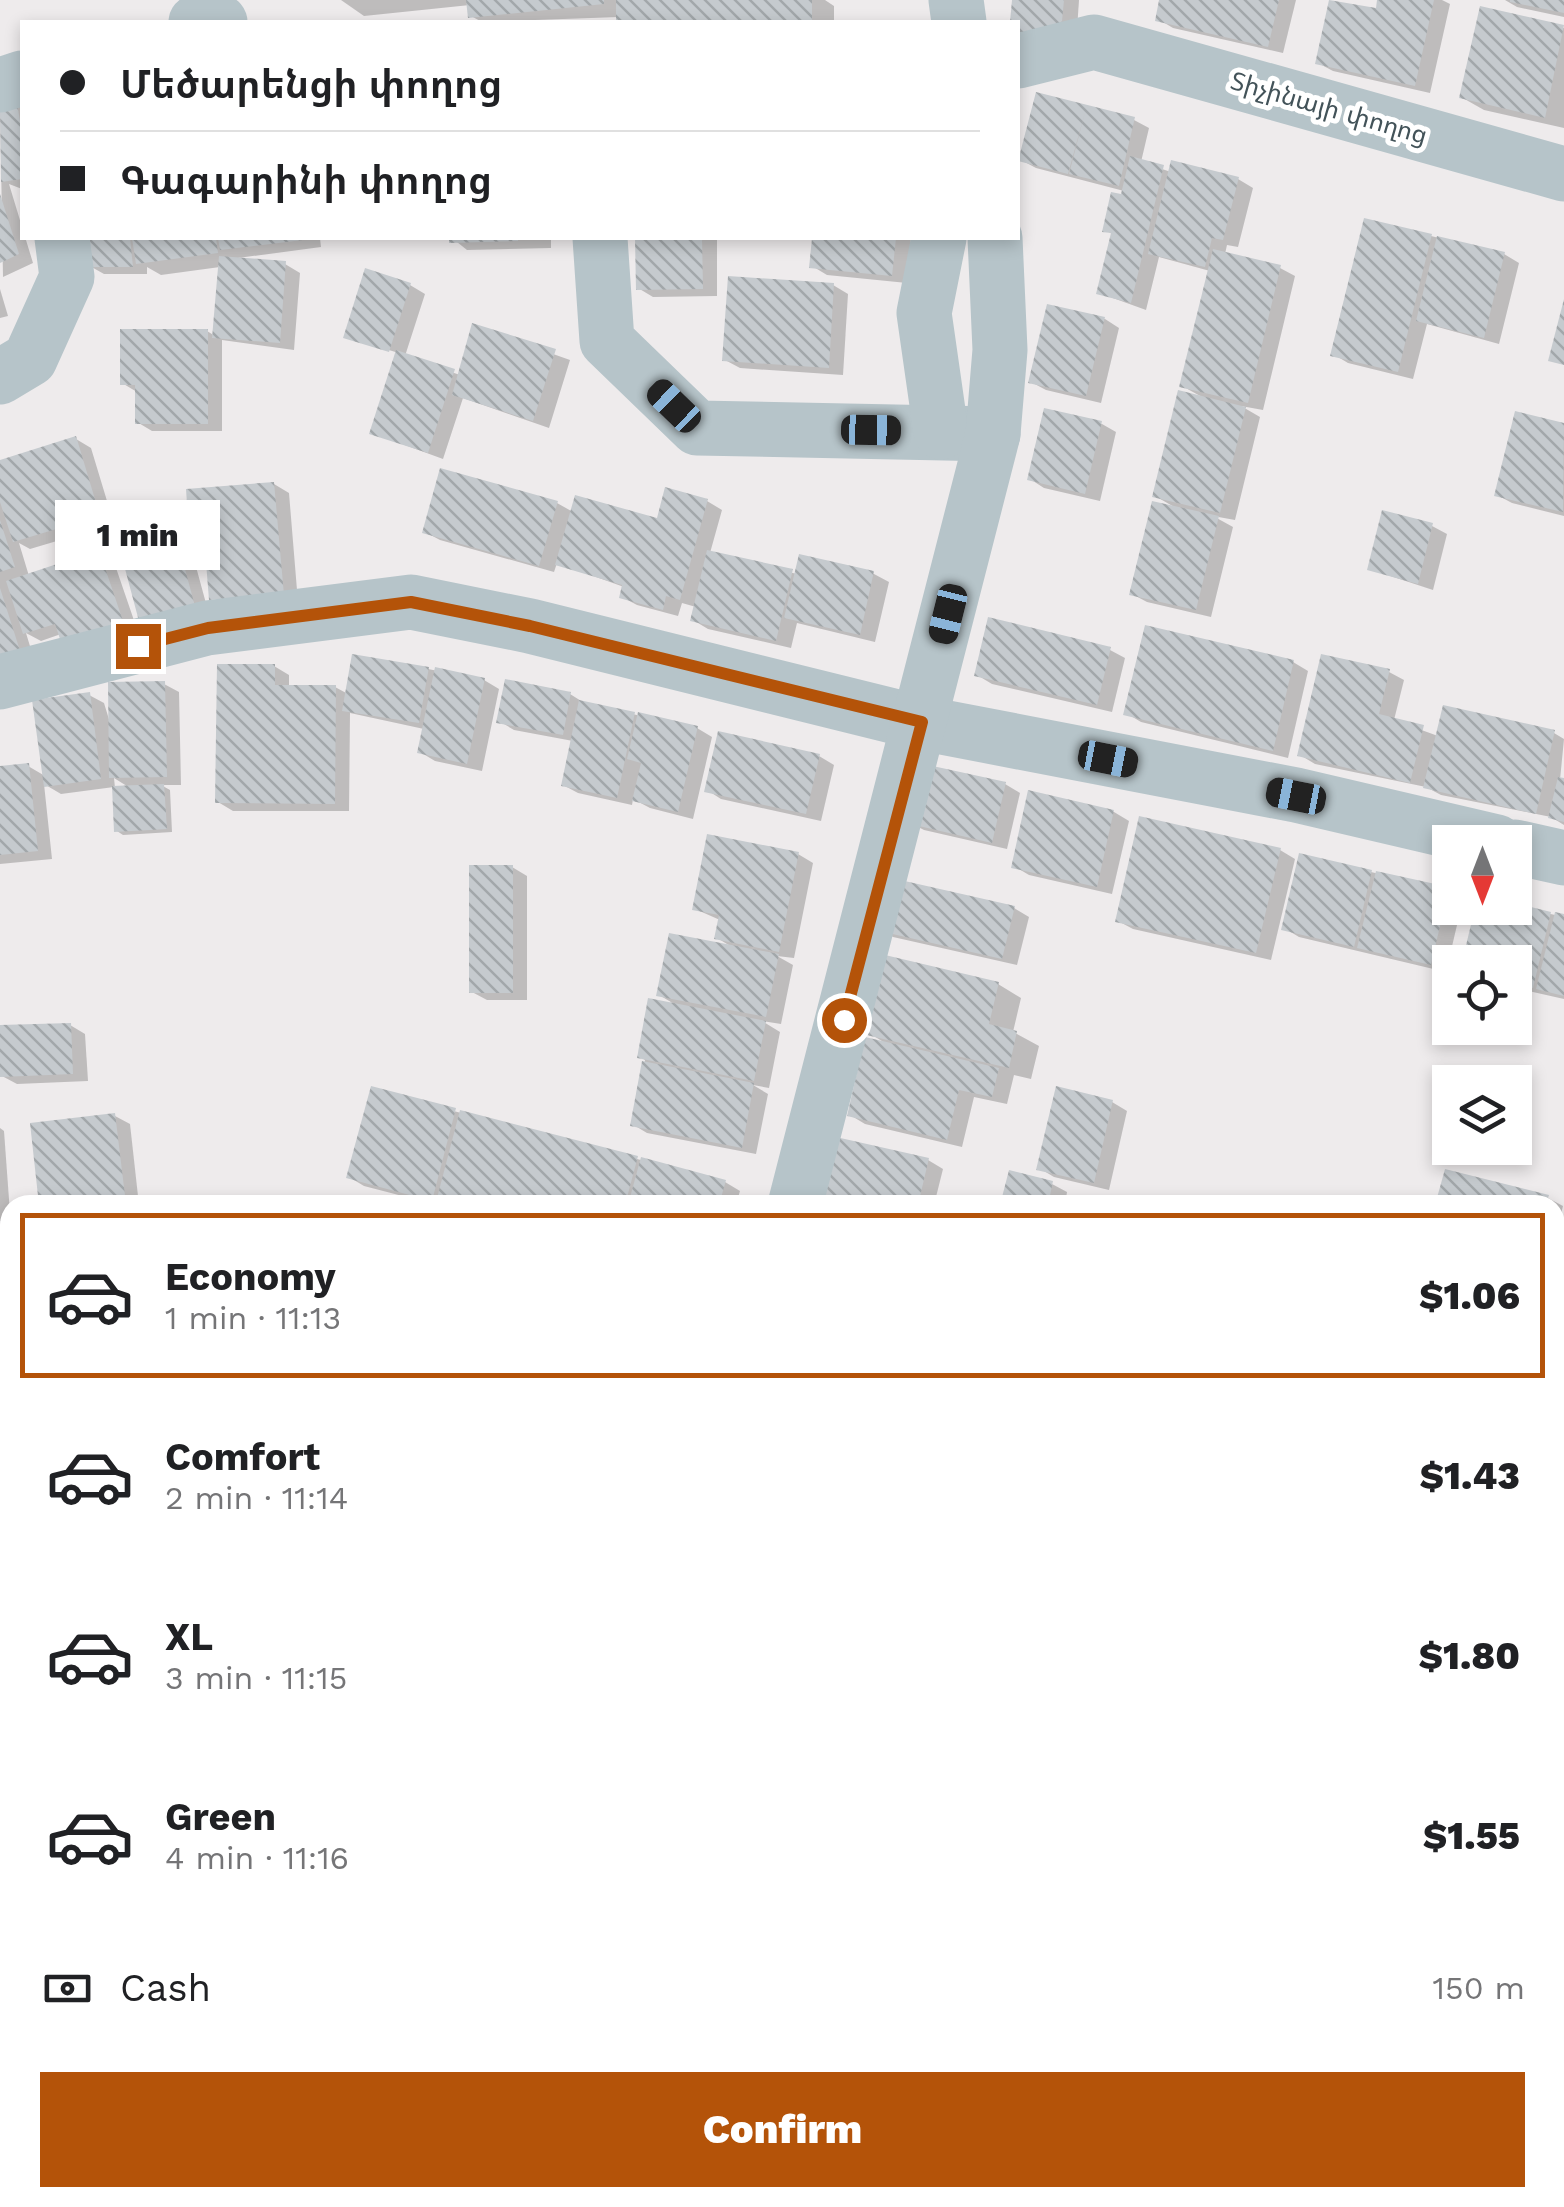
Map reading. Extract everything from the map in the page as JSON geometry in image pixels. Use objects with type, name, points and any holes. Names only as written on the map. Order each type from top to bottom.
[{"type":"street","points":[[1020,60],[1100,21]]},
{"type":"street","name":"Տիչինայի փողոց","points":[[1100,21],[1564,174]]},
{"type":"street","points":[[0,376],[30,359],[67,277],[62,240]]},
{"type":"street","points":[[600,240],[607,341],[697,428],[967,433]]},
{"type":"street","points":[[939,240],[924,313],[967,433]]},
{"type":"street","points":[[798,1195],[922,722],[967,433],[1000,350],[995,240]]},
{"type":"street","points":[[0,682],[208,628],[411,602],[530,626],[922,722],[1432,827]]},
{"type":"street","points":[[1532,850],[1564,858]]},
{"type":"building","points":[[466,0],[604,0],[604,4],[468,18]]},
{"type":"building","points":[[616,0],[812,0],[812,20],[616,20]]},
{"type":"building","points":[[1012,0],[1064,0],[1062,21],[1037,40],[1020,39],[1020,20],[1010,20]]},
{"type":"building","points":[[1159,0],[1279,0],[1268,47],[1155,21]]},
{"type":"building","points":[[1329,0],[1376,8],[1377,0],[1434,0],[1415,86],[1315,64]]},
{"type":"building","points":[[1564,0],[1564,13],[1510,2]]},
{"type":"building","points":[[1480,6],[1564,25],[1545,118],[1459,98]]},
{"type":"building","points":[[1036,92],[1135,117],[1119,186],[1069,174],[1085,112],[1068,174],[1020,162]]},
{"type":"building","points":[[16,98],[20,121],[20,179],[1,182],[0,101]]},
{"type":"building","points":[[1130,156],[1164,165],[1131,303],[1096,294],[1111,233],[1102,232],[1111,192],[1121,194]]},
{"type":"building","points":[[1171,160],[1239,177],[1223,240],[1212,238],[1205,267],[1148,254]]},
{"type":"building","points":[[0,194],[19,254],[0,263]]},
{"type":"building","points":[[1364,218],[1432,234],[1398,372],[1330,356]]},
{"type":"building","points":[[1437,236],[1505,252],[1484,338],[1416,321]]},
{"type":"building","points":[[82,240],[130,240],[133,267],[86,267]]},
{"type":"building","points":[[132,240],[216,240],[218,253],[136,264]]},
{"type":"building","points":[[218,240],[303,240],[220,250]]},
{"type":"building","points":[[449,240],[518,240],[518,241]]},
{"type":"building","points":[[635,240],[702,240],[703,289],[636,290]]},
{"type":"building","points":[[812,240],[896,240],[892,276],[809,268]]},
{"type":"building","points":[[1213,249],[1281,265],[1248,403],[1179,387]]},
{"type":"building","points":[[219,256],[286,261],[280,343],[212,338]]},
{"type":"building","points":[[365,268],[411,283],[389,352],[343,338]]},
{"type":"building","points":[[728,276],[834,283],[829,368],[722,361]]},
{"type":"building","points":[[1564,299],[1564,365],[1548,361]]},
{"type":"building","points":[[1047,304],[1105,317],[1086,396],[1028,383]]},
{"type":"building","points":[[472,323],[556,349],[533,421],[452,395]]},
{"type":"building","points":[[120,329],[208,329],[208,424],[135,424],[135,385],[120,385]]},
{"type":"building","points":[[396,350],[455,369],[428,453],[369,434]]},
{"type":"building","points":[[1178,390],[1246,407],[1220,513],[1152,497]]},
{"type":"building","points":[[1044,408],[1102,421],[1085,494],[1027,480]]},
{"type":"building","points":[[1515,411],[1564,423],[1563,512],[1494,496]]},
{"type":"building","points":[[76,436],[100,516],[13,542],[0,502],[0,460]]},
{"type":"building","points":[[440,468],[558,501],[539,566],[422,533]]},
{"type":"building","points":[[274,482],[284,595],[209,600],[206,562],[191,563],[186,489]]},
{"type":"building","points":[[665,487],[708,499],[680,600],[666,596],[663,610],[619,598],[622,585],[555,565],[575,495],[657,518]]},
{"type":"building","points":[[1152,501],[1219,516],[1196,610],[1129,595]]},
{"type":"building","points":[[1382,510],[1433,523],[1418,584],[1367,570]]},
{"type":"building","points":[[0,520],[15,567],[0,572]]},
{"type":"building","points":[[140,528],[174,528],[196,610],[140,625],[124,565],[138,554]]},
{"type":"building","points":[[99,550],[125,627],[63,648],[55,624],[23,634],[6,581]]},
{"type":"building","points":[[707,550],[793,569],[776,641],[690,621]]},
{"type":"building","points":[[799,554],[874,571],[860,635],[784,618]]},
{"type":"building","points":[[0,588],[22,657],[0,664]]},
{"type":"building","points":[[988,617],[1111,647],[1097,705],[974,676]]},
{"type":"building","points":[[1145,625],[1294,660],[1273,751],[1123,715]]},
{"type":"building","points":[[352,654],[429,667],[419,723],[342,711]]},
{"type":"building","points":[[1321,654],[1390,669],[1379,714],[1424,725],[1410,783],[1297,756]]},
{"type":"building","points":[[217,664],[275,664],[275,685],[336,685],[335,804],[215,803]]},
{"type":"building","points":[[435,667],[485,678],[467,764],[417,753]]},
{"type":"building","points":[[505,679],[571,692],[563,735],[496,723]]},
{"type":"building","points":[[165,681],[167,777],[109,778],[108,682]]},
{"type":"building","points":[[90,692],[101,779],[44,787],[32,700]]},
{"type":"building","points":[[579,700],[635,712],[617,798],[561,786]]},
{"type":"building","points":[[1443,705],[1555,730],[1536,814],[1423,788]]},
{"type":"building","points":[[638,712],[698,726],[678,812],[632,801],[641,763],[627,759]]},
{"type":"building","points":[[718,731],[820,754],[806,814],[704,792]]},
{"type":"building","points":[[29,763],[38,851],[0,855],[0,766]]},
{"type":"building","points":[[919,763],[1006,782],[992,843],[906,823]]},
{"type":"building","points":[[1558,777],[1564,778],[1564,822],[1548,818]]},
{"type":"building","points":[[164,784],[167,829],[114,832],[112,786]]},
{"type":"building","points":[[1028,790],[1114,810],[1097,887],[1011,868]]},
{"type":"building","points":[[1139,816],[1281,848],[1256,953],[1115,922]]},
{"type":"building","points":[[707,834],[799,852],[779,952],[714,939],[719,915],[692,910]]},
{"type":"building","points":[[1299,853],[1372,870],[1354,947],[1281,930]]},
{"type":"building","points":[[469,865],[513,865],[513,993],[469,993]]},
{"type":"building","points":[[1376,871],[1432,883],[1432,925],[1440,925],[1436,945],[1432,945],[1431,965],[1357,948]]},
{"type":"building","points":[[887,877],[1015,906],[1002,959],[875,930]]},
{"type":"building","points":[[1532,907],[1551,912],[1533,988],[1532,945],[1466,945],[1471,925],[1532,925]]},
{"type":"building","points":[[1555,912],[1564,914],[1564,996],[1536,989]]},
{"type":"building","points":[[669,933],[779,954],[766,1017],[656,996]]},
{"type":"building","points":[[885,955],[999,982],[989,1024],[1017,1031],[1009,1068],[866,1035]]},
{"type":"building","points":[[648,998],[766,1021],[754,1081],[637,1058]]},
{"type":"building","points":[[71,1023],[73,1074],[0,1077],[0,1025]]},
{"type":"building","points":[[865,1037],[999,1068],[992,1097],[959,1090],[947,1140],[847,1116]]},
{"type":"building","points":[[642,1061],[754,1083],[742,1148],[630,1126]]},
{"type":"building","points":[[371,1086],[456,1108],[434,1195],[410,1195],[346,1178]]},
{"type":"building","points":[[1056,1086],[1113,1100],[1094,1183],[1036,1170]]},
{"type":"building","points":[[460,1110],[638,1156],[628,1195],[438,1195]]},
{"type":"building","points":[[115,1113],[125,1195],[38,1195],[30,1123]]},
{"type":"building","points":[[836,1137],[929,1158],[920,1195],[823,1195]]},
{"type":"building","points":[[641,1157],[726,1180],[722,1195],[631,1195]]},
{"type":"building","points":[[1445,1169],[1549,1195],[1438,1195]]},
{"type":"building","points":[[1009,1170],[1053,1181],[1050,1195],[1003,1195]]},
{"type":"route","points":[[138,646],[208,628],[411,602],[530,626],[922,722],[844,1020]]}]
